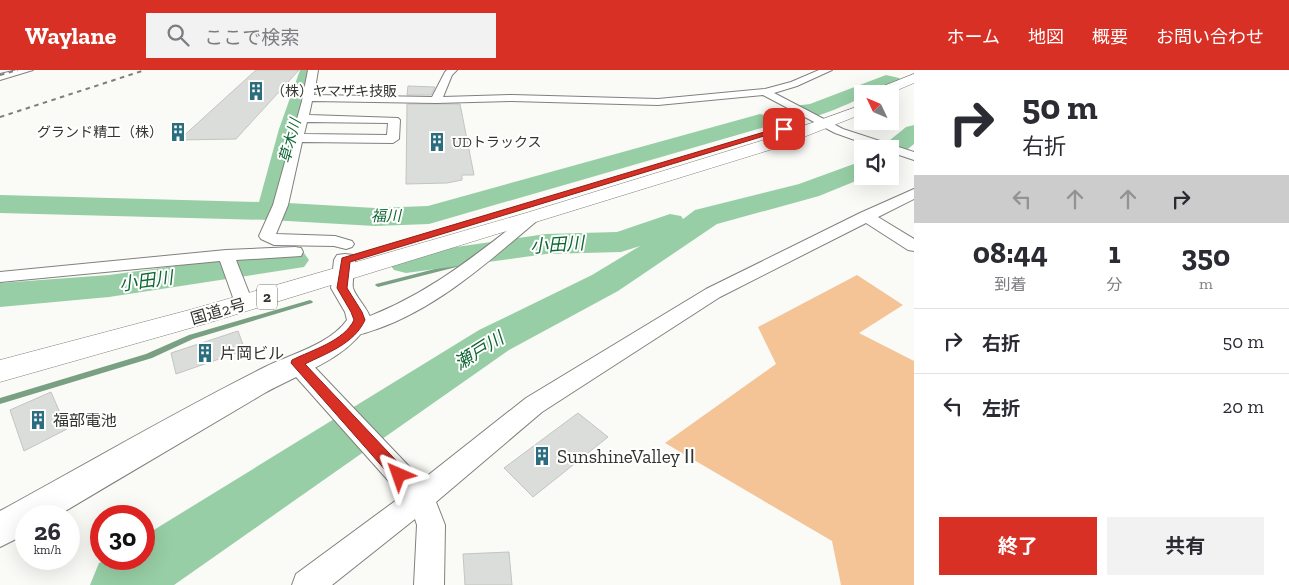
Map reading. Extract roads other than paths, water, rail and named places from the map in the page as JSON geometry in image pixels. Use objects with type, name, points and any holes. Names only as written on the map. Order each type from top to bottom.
[{"type":"highway","points":[[897,85],[914,78]]},
{"type":"highway","points":[[899,94],[914,88]]},
{"type":"highway","name":"国道2号","points":[[0,353],[99,329],[234,277],[345,259],[533,217],[770,144],[854,103]]},
{"type":"highway","name":"国道2号","points":[[345,259],[818,119],[854,111]]},
{"type":"highway","name":"国道2号","points":[[0,371],[95,346],[234,277]]},
{"type":"street","points":[[0,77],[28,70]]},
{"type":"street","points":[[313,70],[309,98],[297,138],[282,205],[275,223],[267,236],[274,240],[334,241],[345,259],[342,288],[357,312],[359,320],[355,329]]},
{"type":"street","points":[[436,100],[448,74],[452,70]]},
{"type":"street","points":[[309,98],[436,100],[512,98],[658,102],[765,92],[794,84],[827,70]]},
{"type":"street","points":[[765,92],[818,119],[914,156]]},
{"type":"street","points":[[297,138],[393,138],[394,120],[303,118]]},
{"type":"street","points":[[307,585],[417,494],[534,405],[713,293],[914,193]]},
{"type":"street","points":[[865,216],[914,246]]},
{"type":"street","points":[[0,530],[303,370],[355,329],[377,323],[439,291],[533,217]]},
{"type":"street","points":[[0,277],[234,277],[322,250],[345,259]]},
{"type":"street","points":[[303,370],[417,494],[431,525],[429,585]]},
{"type":"waterway","name":"草木川","points":[[270,211],[275,200],[291,129],[307,82],[309,70]]},
{"type":"waterway","name":"福川","points":[[794,112],[814,110],[886,81],[892,82]]},
{"type":"waterway","name":"福川","points":[[270,211],[375,217],[429,215],[760,121]]},
{"type":"waterway","name":"瀬戸川","points":[[899,144],[914,132]]},
{"type":"waterway","name":"瀬戸川","points":[[121,585],[494,340],[605,283],[706,217],[809,190],[854,172]]},
{"type":"waterway","name":"福川","points":[[0,204],[270,211]]},
{"type":"waterway","name":"小田川","points":[[406,263],[546,244],[621,242],[670,223]]},
{"type":"waterway","name":"小田川","points":[[488,258],[532,246]]},
{"type":"waterway","name":"小田川","points":[[0,295],[109,286],[292,260]]},
{"type":"waterway","points":[[378,285],[470,262]]},
{"type":"waterway","points":[[0,401],[149,356],[191,337],[310,302]]},
{"type":"railway","points":[[0,75],[18,70]]},
{"type":"railway","points":[[0,117],[145,70]]},
{"type":"place","name":"（株）ヤマザキ技販","points":[[256,91]]},
{"type":"place","name":"グランド精工（株）","points":[[178,132]]},
{"type":"place","name":"UDトラックス","points":[[437,142]]},
{"type":"place","name":"片岡ビル","points":[[205,353]]},
{"type":"place","name":"福部電池","points":[[38,420]]},
{"type":"place","name":"SunshineValleyⅡ","points":[[542,456]]}]
